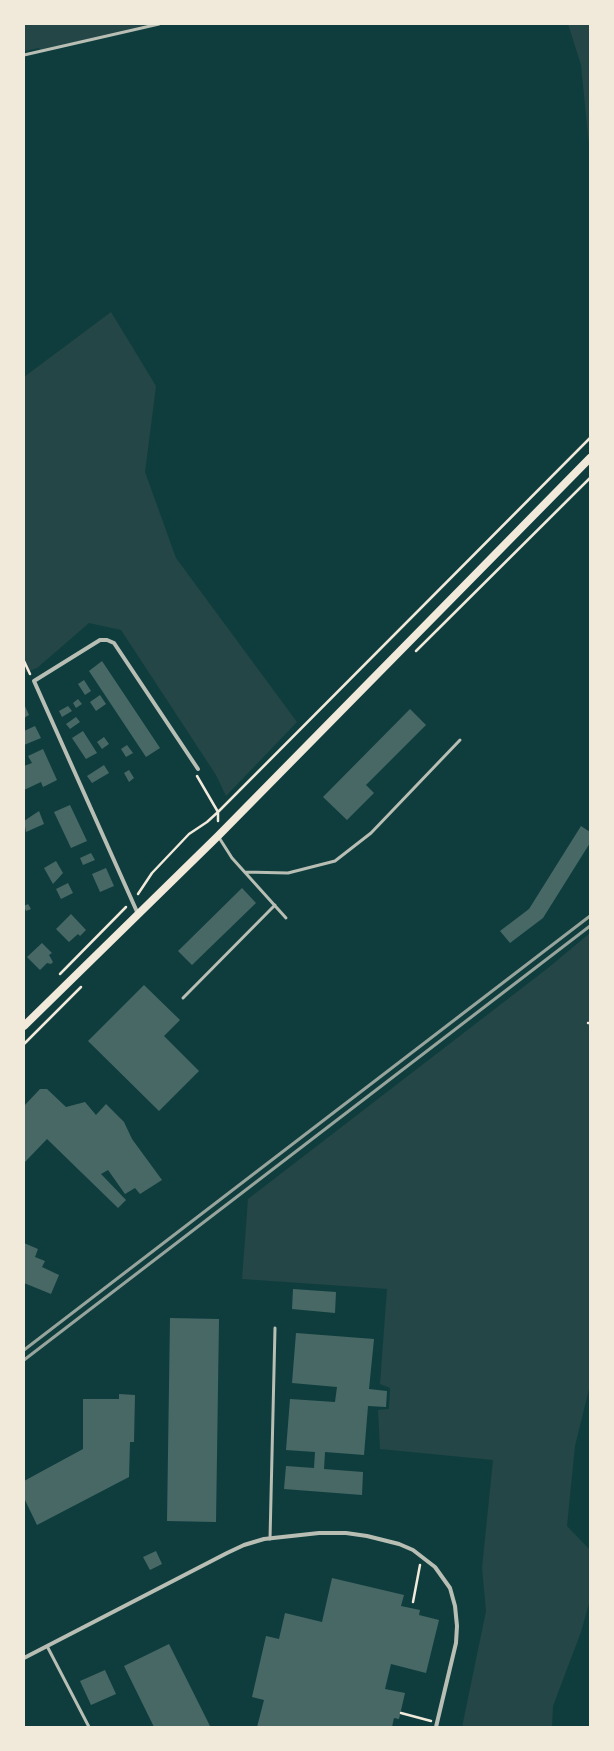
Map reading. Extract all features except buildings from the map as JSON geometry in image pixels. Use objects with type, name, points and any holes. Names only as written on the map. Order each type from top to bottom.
[{"type":"main road","points":[[24,1026],[218,836],[590,458]]},
{"type":"street","points":[[138,914],[34,681],[100,640],[107,640],[114,643],[198,770]]},
{"type":"street","points":[[24,1658],[244,1545],[270,1538],[319,1533],[346,1533],[399,1544],[422,1556],[435,1567],[450,1588],[455,1606],[457,1626],[456,1643],[436,1725]]},
{"type":"lane","points":[[24,56],[159,24]]},
{"type":"lane","points":[[245,872],[288,873],[335,861],[371,833],[460,740]]},
{"type":"lane","points":[[218,836],[232,858],[286,918]]},
{"type":"lane","points":[[183,998],[275,905]]},
{"type":"lane","points":[[270,1538],[275,1328]]},
{"type":"lane","points":[[47,1646],[89,1727]]},
{"type":"path","points":[[56,979],[132,902],[143,889],[152,873],[189,834],[207,822],[218,812],[590,438]]},
{"type":"path","points":[[24,661],[34,681]]},
{"type":"path","points":[[198,770],[197,777],[218,812],[218,836]]},
{"type":"path","points":[[412,1602],[422,1556]]},
{"type":"path","points":[[400,1713],[436,1725]]},
{"type":"shaded area","points":[[24,24],[151,24],[40,50],[39,48],[24,51]]},
{"type":"shaded area","points":[[568,24],[590,24],[590,156],[581,65]]},
{"type":"shaded area","points":[[111,312],[156,386],[145,472],[176,558],[297,722],[226,796],[216,775],[121,630],[89,623],[37,668],[24,673],[24,377]]},
{"type":"shaded area","points":[[590,933],[590,1385],[575,1446],[567,1526],[590,1550],[590,1600],[581,1632],[553,1706],[552,1727],[462,1727],[486,1611],[482,1568],[493,1460],[380,1449],[378,1410],[389,1409],[390,1388],[380,1384],[387,1289],[242,1279],[248,1199],[548,968]]},
{"type":"railway","points":[[24,1350],[590,916]]},
{"type":"railway","points":[[24,1360],[590,926]]}]
